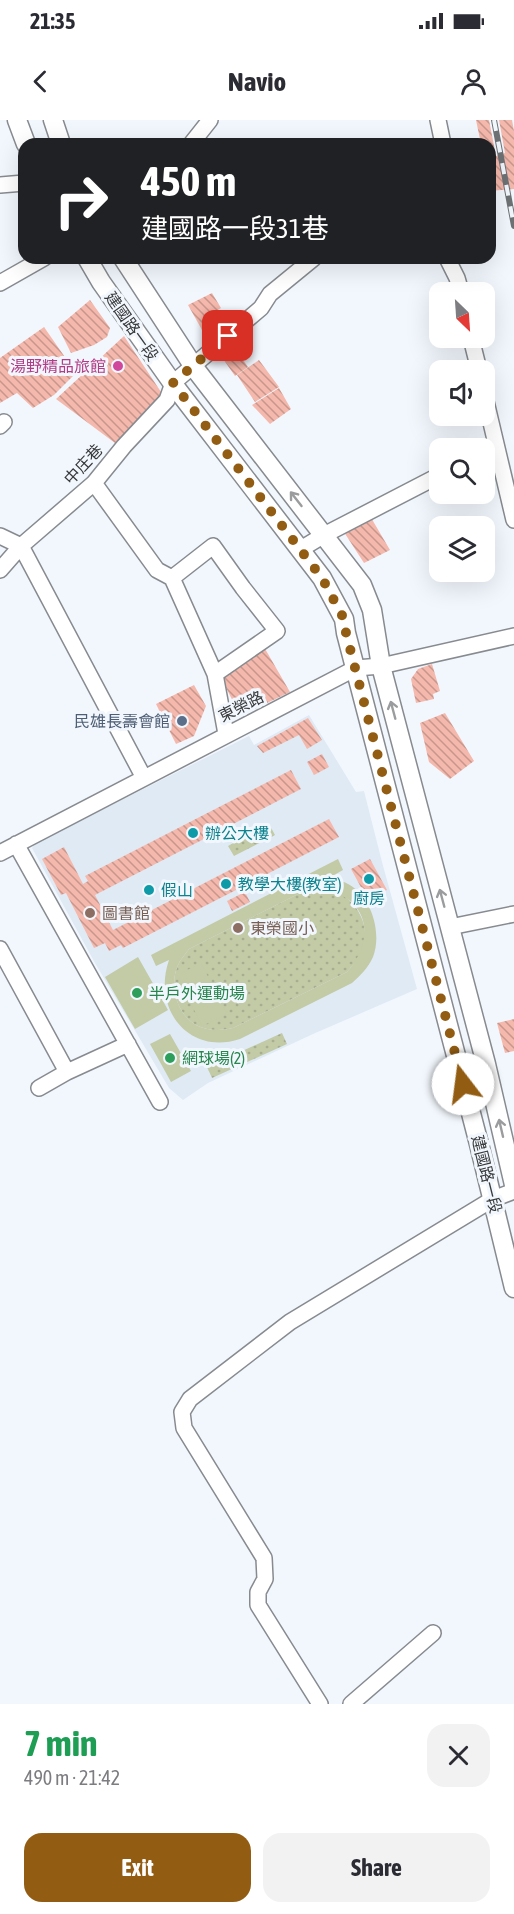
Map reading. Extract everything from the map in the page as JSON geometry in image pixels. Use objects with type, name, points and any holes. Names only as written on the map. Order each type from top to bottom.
[{"type":"main road","points":[[17,120],[24,138]]},
{"type":"main road","points":[[53,120],[59,138]]},
{"type":"main road","name":"建國路一段","points":[[90,264],[101,282],[324,535],[362,585],[372,610],[381,666],[486,1064],[514,1185]]},
{"type":"main road","name":"建國路一段","points":[[126,264],[183,374],[322,578],[340,611],[493,1199],[514,1288]]},
{"type":"street","points":[[196,138],[210,120]]},
{"type":"street","points":[[438,120],[442,138]]},
{"type":"street","points":[[0,185],[18,184]]},
{"type":"street","points":[[0,283],[33,264]]},
{"type":"street","points":[[183,374],[261,308],[270,294],[307,264]]},
{"type":"street","points":[[452,264],[458,282]]},
{"type":"street","name":"中庄巷","points":[[0,570],[21,546],[94,483],[124,446],[167,400],[183,374]]},
{"type":"street","points":[[495,461],[514,520]]},
{"type":"street","points":[[301,549],[429,481]]},
{"type":"street","points":[[94,483],[157,570],[172,578],[215,675],[226,734]]},
{"type":"street","points":[[0,536],[21,546],[144,778]]},
{"type":"street","points":[[172,578],[213,546],[277,631],[215,675]]},
{"type":"street","name":"東榮路","points":[[0,853],[356,668],[381,666],[514,636]]},
{"type":"street","points":[[16,844],[160,1102]]},
{"type":"street","points":[[450,927],[514,914]]},
{"type":"street","points":[[0,949],[67,1072]]},
{"type":"street","points":[[39,1088],[67,1072],[129,1044]]},
{"type":"street","points":[[320,1704],[258,1605],[258,1592],[265,1579],[264,1558],[184,1428],[182,1412],[190,1399],[290,1322],[493,1199],[514,1191]]},
{"type":"street","points":[[351,1704],[432,1633]]},
{"type":"shaded area","name":"東榮國小","points":[[309,715],[356,792],[364,791],[417,989],[208,1083],[183,1100],[169,1088],[95,963],[32,848],[36,843],[249,736],[254,745]]},
{"type":"green space","points":[[269,824],[275,835],[234,856],[228,846]]},
{"type":"green space","points":[[338,859],[343,870],[327,879],[341,881],[360,893],[367,902],[375,924],[376,947],[373,957],[364,972],[352,983],[240,1039],[221,1042],[205,1041],[190,1034],[179,1024],[170,1011],[166,995],[165,978],[169,960],[156,966],[151,955]],"holes":[[[320,889],[336,893],[348,900],[363,920],[362,945],[357,959],[347,972],[233,1028],[219,1030],[205,1028],[196,1025],[183,1013],[176,996],[174,978],[180,961],[189,949],[306,890]]]},
{"type":"green space","points":[[306,890],[334,891],[349,900],[355,906],[363,922],[365,939],[363,948],[347,972],[233,1028],[209,1029],[200,1027],[189,1020],[179,1005],[174,978],[180,961],[189,949]]},
{"type":"green space","name":"半戶外運動場","points":[[138,957],[168,1010],[135,1029],[105,977]]},
{"type":"green space","points":[[201,963],[227,1014],[202,1026],[177,975]]},
{"type":"green space","points":[[282,1033],[287,1044],[212,1078],[207,1067]]},
{"type":"green space","name":"網球場(2)","points":[[170,1034],[191,1071],[171,1082],[150,1044]]},
{"type":"building","points":[[476,120],[489,120],[492,138],[480,138]]},
{"type":"building","points":[[499,120],[512,120],[514,189],[496,190],[496,156],[505,153]]},
{"type":"building","points":[[212,293],[221,308],[202,320],[218,312],[223,320],[220,322],[227,332],[211,346],[188,305]]},
{"type":"building","points":[[90,300],[110,328],[107,337],[94,345],[71,353],[58,327]]},
{"type":"building","points":[[44,327],[76,373],[54,395],[33,408],[17,393],[0,403],[0,358]]},
{"type":"building","name":"湯野精品旅館","points":[[124,336],[163,395],[119,446],[56,399]]},
{"type":"building","points":[[232,344],[248,367],[235,376],[219,353]]},
{"type":"building","points":[[259,360],[279,387],[255,402],[237,375]]},
{"type":"building","points":[[279,388],[291,409],[270,424],[252,405]]},
{"type":"building","points":[[370,516],[390,550],[364,563],[342,529]]},
{"type":"building","points":[[264,647],[290,692],[246,713],[239,713],[222,680],[223,674]]},
{"type":"building","points":[[432,664],[440,691],[433,694],[434,699],[416,703],[411,679],[418,669]]},
{"type":"building","name":"民雄長壽會館","points":[[194,685],[206,706],[194,736],[176,744],[156,704]]},
{"type":"building","points":[[445,713],[474,761],[450,779],[429,762],[420,723]]},
{"type":"building","points":[[308,718],[322,740],[307,749],[299,735],[263,753],[257,746]]},
{"type":"building","points":[[322,754],[329,767],[314,775],[307,762]]},
{"type":"building","points":[[291,770],[301,789],[95,895],[113,930],[329,819],[339,837],[123,948],[121,945],[109,951],[105,943],[94,948],[66,893],[61,895],[42,859],[64,847],[83,884],[88,881],[85,876]]},
{"type":"building","name":"廚房","points":[[370,859],[387,890],[368,900],[351,869]]},
{"type":"building","points":[[245,892],[250,902],[232,911],[227,901]]},
{"type":"building","points":[[514,1019],[514,1051],[505,1053],[497,1023]]},
{"type":"railway","points":[[494,120],[514,226]]},
{"type":"place","name":"湯野精品旅館","points":[[118,366]]},
{"type":"place","name":"民雄長壽會館","points":[[182,721]]},
{"type":"place","name":"辦公大樓","points":[[193,833]]},
{"type":"place","name":"廚房","points":[[369,879]]},
{"type":"place","name":"教學大樓(教室)","points":[[226,884]]},
{"type":"place","name":"假山","points":[[149,890]]},
{"type":"place","name":"圖書館","points":[[90,913]]},
{"type":"place","name":"東榮國小","points":[[238,928]]},
{"type":"place","name":"半戶外運動場","points":[[137,993]]},
{"type":"place","name":"網球場(2)","points":[[170,1058]]},
{"type":"route","points":[[228,336],[173,383],[301,549],[322,578],[344,619],[463,1084]]}]
